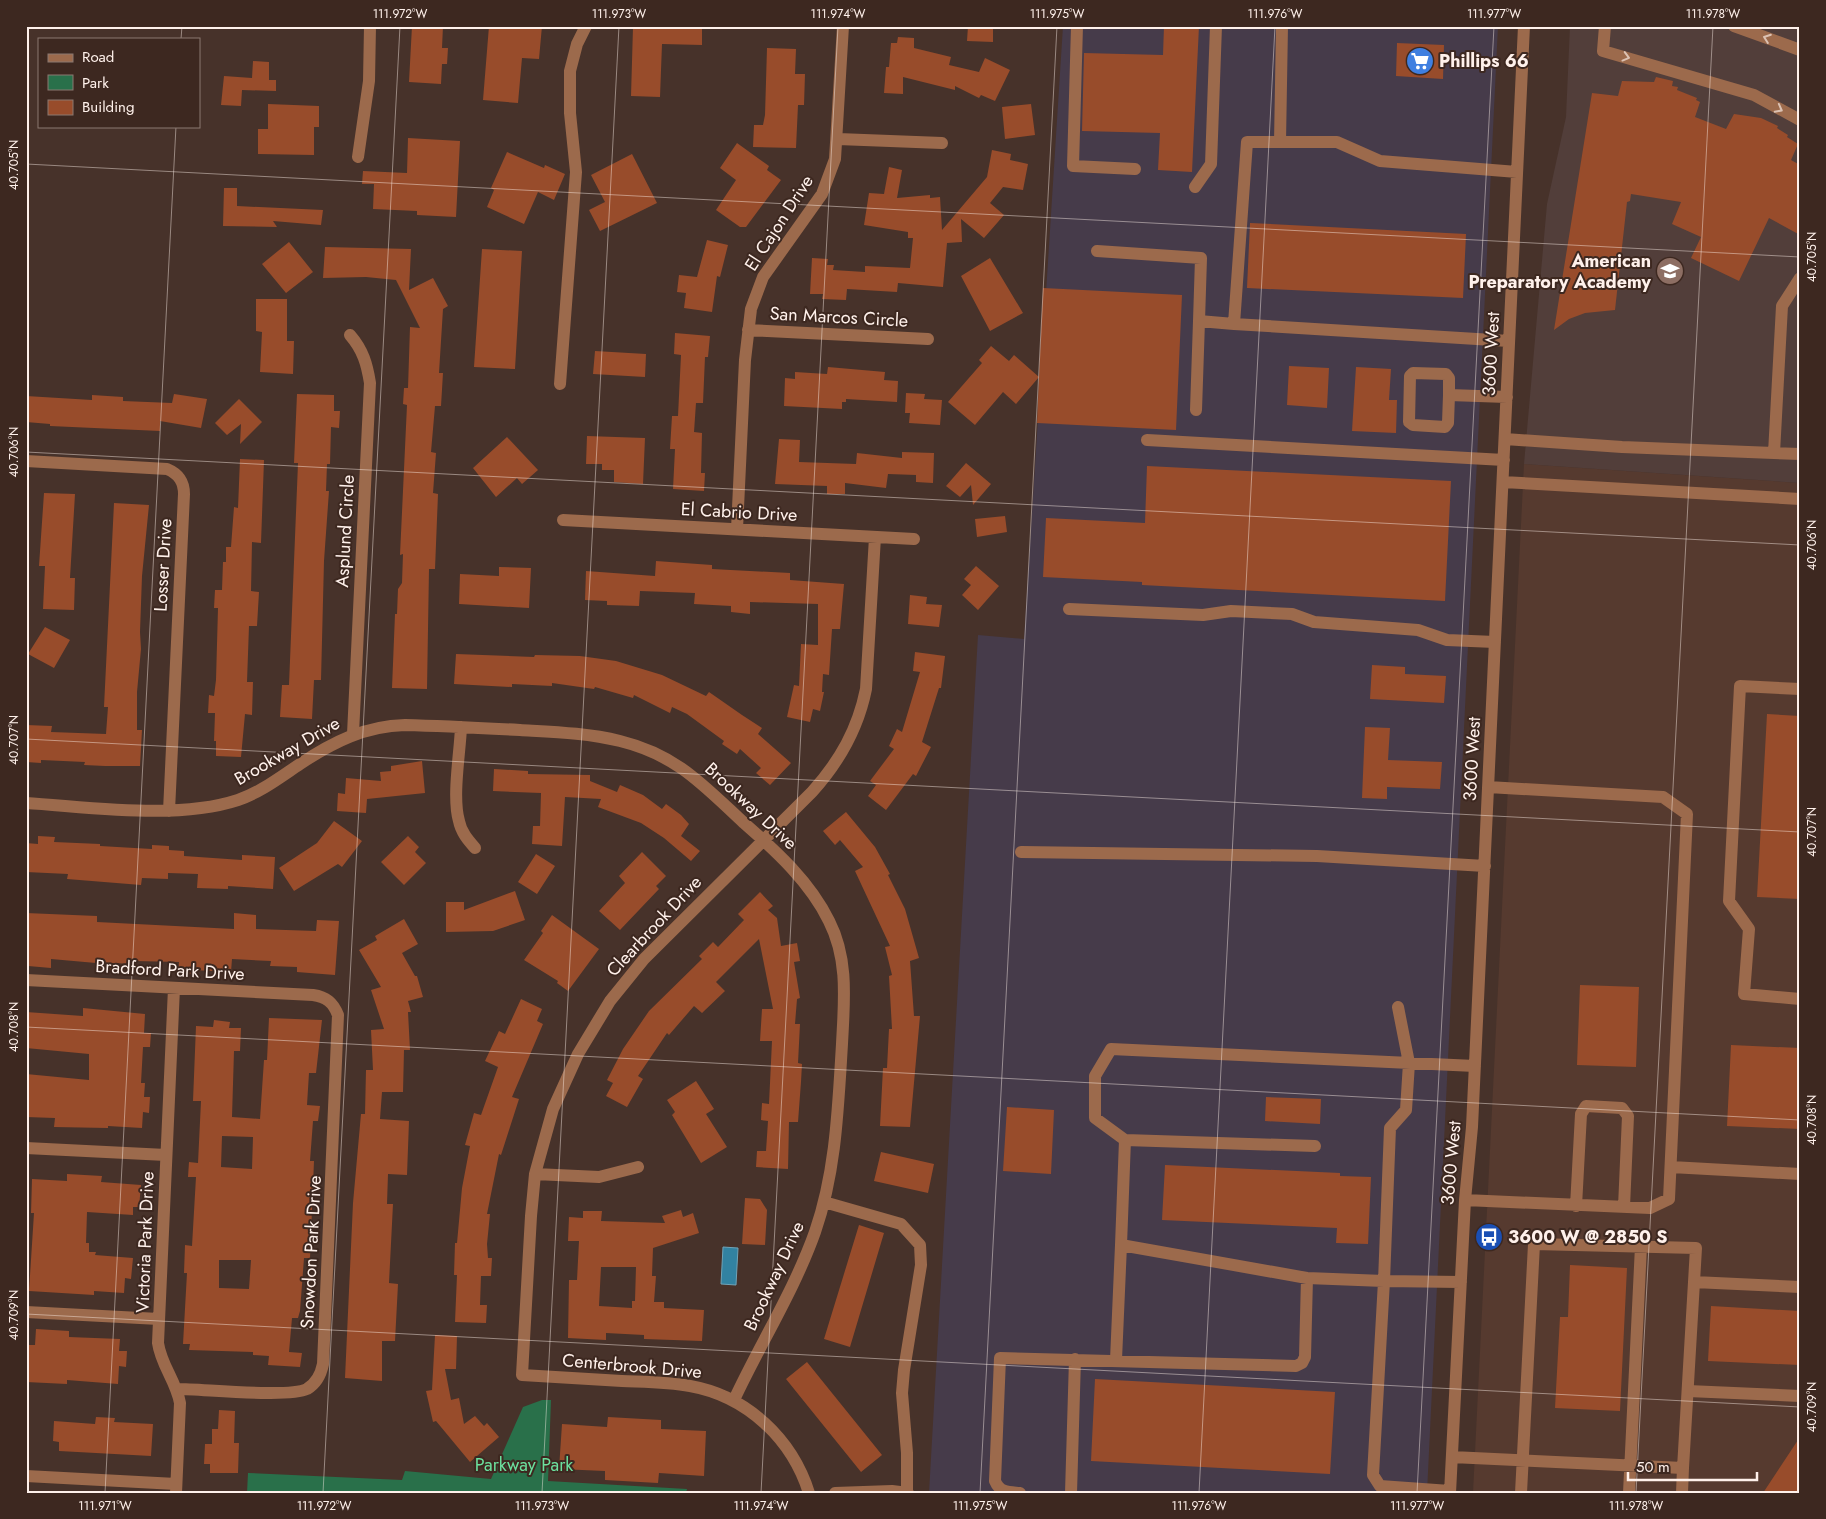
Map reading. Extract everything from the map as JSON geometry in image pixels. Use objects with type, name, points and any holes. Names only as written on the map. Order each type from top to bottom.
[{"type":"street","points":[[358,157],[369,81],[370,26]]},
{"type":"street","points":[[560,384],[576,172],[570,113],[573,56],[586,26]]},
{"type":"street","name":"El Cajon Drive","points":[[737,529],[748,330],[756,291],[763,277],[822,194],[835,159],[838,139],[843,26]]},
{"type":"street","points":[[1077,26],[1073,166],[1135,168]]},
{"type":"street","points":[[1195,187],[1211,164],[1216,26]]},
{"type":"street","points":[[1280,142],[1282,26]]},
{"type":"street","name":"3600 West","points":[[1450,1492],[1465,1200],[1472,1127],[1524,26]]},
{"type":"street","points":[[1605,26],[1603,51],[1754,96],[1800,120]]},
{"type":"street","points":[[1734,26],[1800,50]]},
{"type":"street","points":[[838,139],[942,144]]},
{"type":"street","points":[[1234,324],[1247,142],[1337,142],[1380,161],[1517,172]]},
{"type":"street","points":[[1097,250],[1201,258],[1196,410]]},
{"type":"street","points":[[1774,453],[1782,306],[1800,278]]},
{"type":"street","points":[[1199,321],[1509,341]]},
{"type":"street","name":"San Marcos Circle","points":[[748,330],[928,339]]},
{"type":"street","name":"Asplund Circle","points":[[350,335],[358,345],[366,362],[370,383],[353,734]]},
{"type":"street","points":[[1413,373],[1446,374],[1449,378],[1449,395],[1448,423],[1445,427],[1413,426],[1409,422],[1410,376],[1413,373]]},
{"type":"street","points":[[1449,395],[1507,397]]},
{"type":"street","points":[[1505,439],[1622,447],[1800,454]]},
{"type":"street","points":[[1147,440],[1504,460]]},
{"type":"street","name":"Losser Drive","points":[[26,461],[167,469],[182,481],[184,504],[169,811]]},
{"type":"street","points":[[1503,482],[1800,499]]},
{"type":"street","name":"El Cabrio Drive","points":[[563,520],[914,539]]},
{"type":"street","name":"Clearbrook Drive","points":[[522,1375],[530,1216],[535,1174],[553,1109],[593,1025],[610,1001],[644,959],[762,839],[812,792],[834,766],[848,743],[862,708],[868,670],[875,537]]},
{"type":"street","points":[[1069,609],[1203,615],[1231,611],[1292,614],[1314,622],[1418,630],[1446,640],[1495,642]]},
{"type":"street","points":[[1800,689],[1740,686],[1729,901],[1749,929],[1744,994],[1800,999]]},
{"type":"street","name":"Brookway Drive","points":[[26,803],[169,811],[205,809],[240,799],[267,788],[300,763],[353,734],[390,725],[567,733],[621,741],[646,749],[668,760],[702,782],[762,839],[816,898],[830,921],[843,964],[844,998],[837,1139],[824,1202],[805,1259],[734,1400]]},
{"type":"street","points":[[461,727],[456,806],[459,822],[465,836],[475,848]]},
{"type":"street","points":[[1465,1200],[1650,1208],[1670,1199],[1687,814],[1663,797],[1488,787]]},
{"type":"street","points":[[1021,852],[1317,856],[1485,866]]},
{"type":"street","name":"Bradford Park Drive","points":[[26,980],[313,995]]},
{"type":"street","name":"Victoria Park Drive","points":[[174,988],[159,1354],[178,1388],[180,1403],[176,1488]]},
{"type":"street","name":"Snowdon Park Drive","points":[[178,1388],[285,1393],[301,1391],[315,1383],[322,1371],[339,1025],[338,1015],[330,1002],[321,996],[313,995]]},
{"type":"street","points":[[1398,1007],[1409,1063],[1406,1110],[1390,1128],[1373,1475],[1380,1486],[1450,1492]]},
{"type":"street","points":[[1315,1146],[1124,1140],[1095,1118],[1095,1076],[1111,1049],[1475,1066]]},
{"type":"street","points":[[1576,1206],[1581,1114],[1586,1106],[1622,1108],[1628,1116],[1624,1207]]},
{"type":"street","points":[[1116,1360],[1124,1140]]},
{"type":"street","points":[[26,1148],[166,1155]]},
{"type":"street","points":[[535,1174],[599,1177],[638,1166]]},
{"type":"street","points":[[1671,1167],[1800,1174]]},
{"type":"street","points":[[824,1202],[901,1224],[920,1245],[921,1265],[902,1393],[908,1453],[908,1492],[835,1493]]},
{"type":"street","points":[[1521,1493],[1534,1244],[1696,1248],[1682,1493]]},
{"type":"street","points":[[1121,1245],[1307,1278],[1461,1282]]},
{"type":"street","points":[[1629,1493],[1641,1246]]},
{"type":"street","points":[[1020,1493],[1003,1491],[998,1488],[995,1481],[1000,1358],[1296,1366],[1302,1364],[1305,1357],[1307,1278]]},
{"type":"street","points":[[1694,1282],[1800,1286]]},
{"type":"street","points":[[26,1312],[159,1319]]},
{"type":"street","points":[[1071,1493],[1074,1359]]},
{"type":"street","name":"Centerbrook Drive","points":[[522,1375],[671,1384],[705,1390],[734,1400],[771,1428],[786,1445],[797,1463],[809,1493]]},
{"type":"street","points":[[1688,1391],[1800,1396]]},
{"type":"street","points":[[1452,1457],[1683,1468]]},
{"type":"street","points":[[26,1476],[176,1488]]},
{"type":"shaded area","points":[[1063,26],[1498,26],[1427,1493],[929,1493],[978,635],[1024,639]]},
{"type":"shaded area","name":"American Preparatory Academy","points":[[1570,26],[1800,26],[1800,483],[1524,464],[1547,204],[1566,117]]},
{"type":"shaded area","points":[[1524,464],[1800,483],[1800,1493],[1473,1493]]},
{"type":"green space","name":"Parkway Park","points":[[542,1400],[551,1400],[548,1481],[687,1489],[686,1493],[247,1493],[248,1473],[402,1480],[405,1471],[491,1479],[523,1407]]},
{"type":"water","points":[[723,1247],[738,1248],[736,1285],[721,1284]]},
{"type":"building","points":[[412,26],[443,26],[442,48],[448,48],[447,64],[442,64],[441,84],[409,82]]},
{"type":"building","points":[[489,26],[542,26],[539,59],[522,58],[518,103],[483,100]]},
{"type":"building","points":[[676,26],[702,26],[702,45],[662,44],[660,97],[631,96],[633,27],[676,28]]},
{"type":"building","points":[[968,26],[993,26],[993,42],[967,41]]},
{"type":"building","points":[[1164,26],[1199,26],[1192,172],[1158,170],[1160,133],[1082,131],[1084,53],[1163,55]]},
{"type":"building","points":[[898,37],[914,38],[914,48],[951,57],[949,65],[979,72],[985,58],[1010,70],[995,101],[981,95],[979,98],[955,86],[955,90],[903,77],[903,94],[884,93],[886,67],[889,67],[891,43],[897,43]]},
{"type":"building","name":"Phillips 66","points":[[1397,43],[1444,45],[1443,79],[1396,76]]},
{"type":"building","points":[[767,48],[796,49],[795,74],[805,74],[804,105],[798,105],[796,148],[753,147],[754,125],[763,125],[765,115]]},
{"type":"building","points":[[253,61],[269,62],[269,80],[276,80],[276,91],[242,90],[241,106],[221,105],[224,76],[252,78]]},
{"type":"building","name":"American Preparatory Academy","points":[[1656,77],[1673,81],[1672,86],[1678,87],[1677,90],[1697,98],[1696,100],[1700,102],[1695,117],[1726,129],[1734,114],[1761,118],[1778,126],[1777,128],[1788,135],[1787,137],[1798,144],[1791,160],[1800,165],[1800,235],[1769,218],[1739,281],[1691,258],[1701,237],[1672,224],[1681,202],[1631,194],[1630,201],[1627,202],[1615,310],[1585,313],[1569,319],[1554,330],[1592,93],[1618,96],[1622,81],[1654,82]]},
{"type":"building","points":[[268,104],[319,106],[319,127],[314,127],[314,155],[258,154],[258,129],[268,129]]},
{"type":"building","points":[[1031,104],[1035,135],[1005,139],[1002,107]]},
{"type":"building","points":[[408,138],[460,141],[456,217],[417,215],[417,211],[373,209],[374,184],[362,184],[363,171],[407,173]]},
{"type":"building","points":[[737,143],[769,166],[767,170],[781,180],[746,227],[740,227],[716,210],[736,180],[720,168]]},
{"type":"building","points":[[992,150],[1011,154],[1010,160],[1028,164],[1023,190],[1003,187],[990,203],[1004,215],[984,238],[961,219],[962,242],[947,243],[943,287],[898,283],[897,292],[847,289],[846,300],[822,299],[823,294],[810,294],[812,258],[828,259],[827,265],[834,265],[833,270],[865,272],[865,266],[910,268],[913,238],[908,238],[908,232],[864,225],[869,193],[884,194],[889,167],[902,170],[897,198],[930,195],[930,198],[940,197],[942,230],[987,177]]},
{"type":"building","points":[[507,152],[544,168],[545,165],[565,174],[554,200],[538,192],[524,224],[487,207],[494,190],[491,188]]},
{"type":"building","points":[[632,154],[657,203],[600,231],[589,210],[605,202],[591,175]]},
{"type":"building","points":[[224,188],[237,188],[237,206],[323,210],[321,225],[273,221],[277,227],[223,226]]},
{"type":"building","points":[[1250,223],[1466,234],[1463,298],[1247,288]]},
{"type":"building","points":[[707,240],[728,245],[720,277],[717,276],[712,312],[684,308],[686,293],[677,292],[679,275],[697,277]]},
{"type":"building","points":[[289,242],[313,272],[286,293],[262,264]]},
{"type":"building","points":[[325,247],[411,249],[409,290],[433,278],[448,306],[443,309],[439,373],[443,373],[441,406],[435,406],[431,452],[436,453],[433,493],[438,494],[435,569],[429,569],[427,689],[392,688],[395,614],[397,614],[398,589],[402,583],[403,554],[400,555],[407,405],[403,404],[404,388],[408,388],[410,327],[420,328],[396,280],[366,277],[323,278]]},
{"type":"building","points":[[482,249],[522,251],[515,369],[474,367]]},
{"type":"building","points":[[990,258],[1023,313],[990,331],[961,276]]},
{"type":"building","points":[[1043,288],[1182,295],[1176,430],[1037,423]]},
{"type":"building","points":[[256,299],[287,299],[287,341],[294,341],[293,374],[260,372],[262,332],[256,331]]},
{"type":"building","points":[[675,333],[710,336],[708,357],[705,357],[703,403],[696,403],[694,432],[702,433],[701,473],[705,473],[704,491],[673,489],[675,449],[670,449],[672,416],[678,416],[681,355],[674,354]]},
{"type":"building","points":[[991,346],[1009,361],[1014,355],[1039,377],[1016,404],[1003,392],[975,425],[948,402],[982,363],[979,360]]},
{"type":"building","points":[[595,351],[646,354],[645,377],[593,374]]},
{"type":"building","points":[[1289,366],[1329,368],[1327,408],[1287,405]]},
{"type":"building","points":[[828,367],[885,372],[884,380],[898,381],[897,402],[846,399],[846,402],[842,402],[842,409],[784,406],[785,378],[795,379],[795,372],[827,374]]},
{"type":"building","points":[[1356,367],[1391,369],[1389,400],[1397,400],[1396,433],[1352,431]]},
{"type":"building","points":[[906,393],[925,394],[924,399],[942,400],[940,425],[909,423],[910,413],[905,413]]},
{"type":"building","points":[[174,394],[207,399],[201,428],[160,421],[160,431],[50,426],[50,424],[26,422],[26,396],[92,400],[92,395],[123,397],[123,401],[172,403]]},
{"type":"building","points":[[297,394],[334,395],[334,411],[340,411],[339,428],[331,427],[330,464],[327,464],[326,491],[329,491],[324,561],[321,680],[314,680],[312,719],[280,717],[282,685],[289,685],[298,463],[294,463]]},
{"type":"building","points":[[239,399],[262,422],[240,444],[241,424],[227,435],[215,423]]},
{"type":"building","points":[[587,436],[645,438],[643,484],[614,482],[614,470],[602,470],[602,464],[586,464]]},
{"type":"building","points":[[507,437],[538,470],[522,484],[517,478],[496,497],[473,468]]},
{"type":"building","points":[[779,439],[800,440],[799,462],[856,464],[857,453],[902,458],[902,452],[934,453],[933,483],[916,482],[916,475],[888,474],[886,488],[845,483],[845,494],[827,494],[827,486],[775,484]]},
{"type":"building","points":[[240,459],[264,460],[261,543],[252,542],[251,591],[259,592],[257,626],[249,626],[247,682],[253,682],[252,715],[245,714],[241,757],[216,756],[216,741],[214,741],[215,713],[208,713],[209,695],[214,696],[216,680],[218,608],[214,608],[215,590],[222,590],[223,562],[226,562],[226,547],[231,547],[234,507],[238,508]]},
{"type":"building","points":[[966,463],[991,484],[973,505],[971,485],[960,497],[946,486]]},
{"type":"building","points":[[1147,466],[1451,481],[1445,601],[1142,585],[1142,582],[1043,577],[1046,518],[1145,523]]},
{"type":"building","points":[[44,493],[75,494],[70,578],[75,578],[74,610],[43,609],[45,566],[39,566]]},
{"type":"building","points":[[114,503],[149,505],[142,576],[141,649],[137,692],[137,730],[142,730],[140,766],[84,765],[85,762],[41,760],[41,763],[26,762],[26,725],[52,726],[51,732],[106,734],[108,707],[104,707]]},
{"type":"building","points":[[1005,516],[1007,532],[977,537],[975,519]]},
{"type":"building","points":[[656,561],[712,565],[712,569],[790,573],[790,580],[844,584],[840,629],[832,629],[829,675],[823,674],[822,692],[824,692],[820,711],[813,709],[810,722],[787,717],[794,685],[799,686],[801,644],[818,645],[818,604],[750,602],[750,614],[731,612],[731,606],[694,604],[695,593],[640,591],[639,606],[607,605],[607,601],[585,600],[586,571],[655,576]]},
{"type":"building","points":[[976,566],[999,586],[978,610],[962,595],[971,585],[964,579]]},
{"type":"building","points":[[499,567],[531,568],[529,608],[459,604],[460,574],[499,576]]},
{"type":"building","points":[[910,595],[927,597],[926,604],[942,605],[939,627],[908,624]]},
{"type":"building","points":[[45,627],[70,640],[54,668],[28,654]]},
{"type":"building","points":[[915,652],[945,656],[941,688],[939,688],[922,742],[931,747],[916,776],[913,774],[886,810],[868,796],[876,785],[870,781],[894,749],[889,746],[897,729],[902,732],[920,672],[913,671]]},
{"type":"building","points":[[456,654],[534,657],[535,655],[580,656],[616,661],[662,675],[706,696],[709,692],[762,728],[758,734],[791,763],[770,785],[756,773],[761,768],[740,749],[737,754],[722,744],[724,741],[687,714],[672,707],[670,713],[634,695],[633,698],[595,687],[594,689],[552,683],[552,686],[512,684],[512,687],[454,684]]},
{"type":"building","points":[[1372,665],[1405,667],[1405,674],[1446,676],[1444,703],[1370,699]]},
{"type":"building","points":[[1767,714],[1800,716],[1800,899],[1757,897]]},
{"type":"building","points":[[1365,727],[1390,728],[1388,760],[1442,762],[1440,789],[1387,787],[1387,799],[1362,798]]},
{"type":"building","points":[[422,761],[425,793],[367,799],[366,813],[337,811],[338,793],[345,794],[346,778],[381,781],[380,772],[391,771],[391,766]]},
{"type":"building","points":[[494,769],[528,771],[528,774],[590,775],[590,781],[617,792],[620,785],[643,795],[662,809],[666,804],[681,815],[689,824],[681,836],[700,851],[691,861],[664,838],[641,823],[598,807],[601,799],[565,797],[562,846],[532,844],[533,826],[540,826],[541,793],[493,791]]},
{"type":"building","points":[[846,812],[875,847],[890,874],[888,875],[905,909],[919,958],[910,961],[914,1016],[920,1016],[910,1127],[880,1126],[883,1068],[887,1068],[889,1029],[892,1029],[889,976],[892,975],[885,947],[890,946],[855,871],[863,867],[840,840],[835,845],[823,831]]},
{"type":"building","points":[[334,821],[362,841],[342,867],[338,864],[294,891],[279,868],[317,843]]},
{"type":"building","points":[[38,836],[55,837],[54,842],[100,844],[100,846],[152,849],[152,845],[169,846],[169,850],[184,851],[184,856],[242,860],[242,855],[275,857],[273,889],[228,886],[228,889],[197,888],[198,874],[168,873],[168,879],[142,878],[141,885],[67,879],[68,874],[26,872],[26,843],[38,844]]},
{"type":"building","points":[[408,836],[419,847],[415,852],[426,863],[404,885],[381,862]]},
{"type":"building","points":[[642,852],[666,876],[656,886],[659,889],[620,930],[599,911],[625,883],[619,876]]},
{"type":"building","points":[[536,854],[555,866],[537,894],[518,882]]},
{"type":"building","points":[[515,891],[525,920],[493,931],[446,932],[446,902],[464,902],[464,910]]},
{"type":"building","points":[[760,892],[773,906],[768,910],[777,918],[781,946],[797,943],[800,961],[794,962],[800,998],[797,999],[795,1024],[800,1024],[798,1063],[802,1064],[801,1082],[798,1122],[789,1122],[788,1169],[756,1167],[757,1151],[766,1151],[768,1121],[761,1120],[762,1103],[769,1104],[772,1041],[760,1041],[762,1009],[773,1009],[759,939],[716,982],[725,991],[702,1013],[694,1006],[669,1035],[667,1033],[638,1076],[643,1079],[627,1107],[606,1096],[613,1083],[607,1080],[623,1049],[649,1011],[702,959],[699,956],[713,942],[718,947],[744,920],[738,914]]},
{"type":"building","points":[[26,913],[97,916],[97,922],[234,929],[234,913],[256,915],[256,929],[316,931],[317,920],[339,921],[335,975],[297,972],[297,967],[270,966],[271,961],[232,959],[231,972],[193,970],[193,974],[178,973],[179,962],[135,961],[135,964],[112,963],[111,970],[96,969],[96,963],[51,959],[51,968],[28,966]]},
{"type":"building","points":[[552,915],[599,949],[568,991],[557,983],[558,981],[524,960],[543,933],[541,931]]},
{"type":"building","points":[[404,919],[418,944],[402,953],[415,976],[417,976],[423,997],[408,1001],[411,1012],[408,1012],[410,1050],[404,1050],[403,1092],[382,1092],[380,1119],[409,1121],[407,1175],[388,1174],[387,1204],[393,1204],[389,1283],[398,1284],[395,1341],[382,1341],[382,1381],[345,1378],[353,1203],[361,1114],[365,1114],[366,1070],[373,1070],[371,1030],[384,1029],[371,990],[381,987],[359,950],[377,940],[375,936]]},
{"type":"building","points":[[1580,985],[1639,987],[1636,1067],[1577,1065]]},
{"type":"building","points":[[521,999],[542,1009],[537,1021],[543,1024],[512,1097],[519,1099],[501,1155],[499,1154],[487,1214],[490,1214],[487,1244],[488,1258],[492,1258],[491,1276],[481,1276],[480,1305],[487,1305],[486,1323],[455,1322],[457,1275],[454,1275],[455,1243],[457,1243],[462,1188],[470,1146],[465,1145],[474,1113],[481,1115],[498,1067],[485,1061],[499,1031],[505,1034]]},
{"type":"building","points":[[83,1008],[145,1014],[144,1033],[151,1033],[150,1047],[143,1047],[141,1083],[145,1083],[144,1097],[150,1097],[149,1113],[143,1112],[142,1128],[108,1126],[108,1128],[54,1127],[55,1118],[26,1117],[26,1074],[89,1080],[89,1054],[26,1048],[26,1012],[83,1016]]},
{"type":"building","points":[[269,1018],[322,1020],[316,1073],[309,1073],[307,1105],[320,1106],[318,1121],[313,1121],[310,1161],[314,1161],[310,1258],[304,1258],[300,1311],[298,1318],[292,1318],[289,1352],[302,1353],[300,1367],[268,1365],[269,1356],[253,1355],[253,1352],[189,1350],[190,1344],[183,1344],[187,1273],[184,1273],[185,1245],[192,1246],[196,1177],[188,1177],[189,1162],[198,1163],[201,1101],[193,1101],[196,1026],[213,1027],[214,1020],[230,1022],[229,1028],[241,1028],[240,1051],[234,1051],[232,1117],[260,1119],[264,1060],[267,1060]],"holes":[[[222,1136],[253,1137],[252,1169],[221,1167]],[[219,1260],[251,1260],[249,1289],[219,1288]]]},
{"type":"building","points":[[1731,1045],[1800,1048],[1800,1129],[1727,1126]]},
{"type":"building","points":[[696,1081],[714,1109],[706,1114],[727,1147],[701,1163],[672,1115],[675,1112],[667,1100]]},
{"type":"building","points":[[1266,1097],[1321,1099],[1320,1124],[1265,1121]]},
{"type":"building","points":[[1007,1107],[1054,1110],[1051,1174],[1003,1171]]},
{"type":"building","points":[[881,1152],[934,1164],[928,1193],[874,1181]]},
{"type":"building","points":[[1165,1165],[1340,1173],[1340,1176],[1371,1177],[1368,1244],[1336,1243],[1337,1228],[1162,1220]]},
{"type":"building","points":[[67,1174],[102,1176],[101,1182],[141,1185],[139,1207],[133,1207],[133,1215],[87,1212],[86,1243],[89,1243],[89,1252],[96,1252],[95,1255],[133,1258],[131,1279],[125,1278],[124,1293],[94,1291],[94,1295],[29,1291],[34,1213],[31,1213],[32,1179],[67,1181]]},
{"type":"building","points":[[745,1198],[760,1199],[767,1210],[765,1245],[742,1244]]},
{"type":"building","points":[[681,1210],[683,1217],[693,1213],[699,1233],[653,1248],[652,1276],[656,1276],[654,1302],[664,1302],[664,1308],[704,1310],[702,1341],[644,1339],[644,1335],[606,1333],[606,1340],[568,1338],[569,1280],[577,1280],[579,1241],[568,1241],[569,1217],[583,1218],[583,1211],[602,1211],[601,1221],[665,1223],[662,1216]],"holes":[[[601,1267],[636,1267],[635,1301],[632,1301],[632,1308],[599,1306]]]},
{"type":"building","points":[[859,1225],[884,1233],[850,1347],[824,1339]]},
{"type":"building","points":[[1570,1265],[1627,1268],[1620,1411],[1555,1408],[1560,1317],[1568,1317]]},
{"type":"building","points":[[1711,1306],[1800,1311],[1800,1365],[1708,1361]]},
{"type":"building","points":[[36,1329],[69,1331],[69,1337],[120,1339],[119,1351],[127,1351],[126,1367],[119,1366],[118,1384],[67,1380],[67,1384],[26,1382],[26,1345],[35,1345]]},
{"type":"building","points":[[435,1335],[457,1336],[456,1369],[445,1369],[451,1400],[459,1398],[464,1424],[475,1416],[484,1426],[487,1423],[499,1437],[470,1462],[436,1421],[433,1422],[426,1391],[432,1390]]},
{"type":"building","points":[[807,1362],[882,1455],[861,1472],[786,1379]]},
{"type":"building","points":[[1095,1379],[1335,1392],[1330,1474],[1091,1461]]},
{"type":"building","points":[[219,1410],[235,1411],[234,1443],[239,1443],[238,1473],[210,1473],[210,1464],[204,1464],[205,1444],[212,1444],[212,1429],[218,1429]]},
{"type":"building","points":[[96,1417],[115,1418],[114,1422],[153,1424],[151,1456],[59,1451],[59,1442],[53,1441],[54,1421],[95,1424]]},
{"type":"building","points":[[608,1417],[661,1420],[661,1429],[706,1431],[704,1476],[659,1473],[658,1483],[605,1480],[605,1471],[559,1469],[562,1424],[607,1427]]},
{"type":"building","points":[[1800,1437],[1800,1493],[1763,1493]]},
{"type":"place","name":"Phillips 66","points":[[1420,61]]},
{"type":"place","name":"American Preparatory Academy","points":[[1670,271]]},
{"type":"place","name":"3600 W @ 2850 S","points":[[1489,1237]]}]
